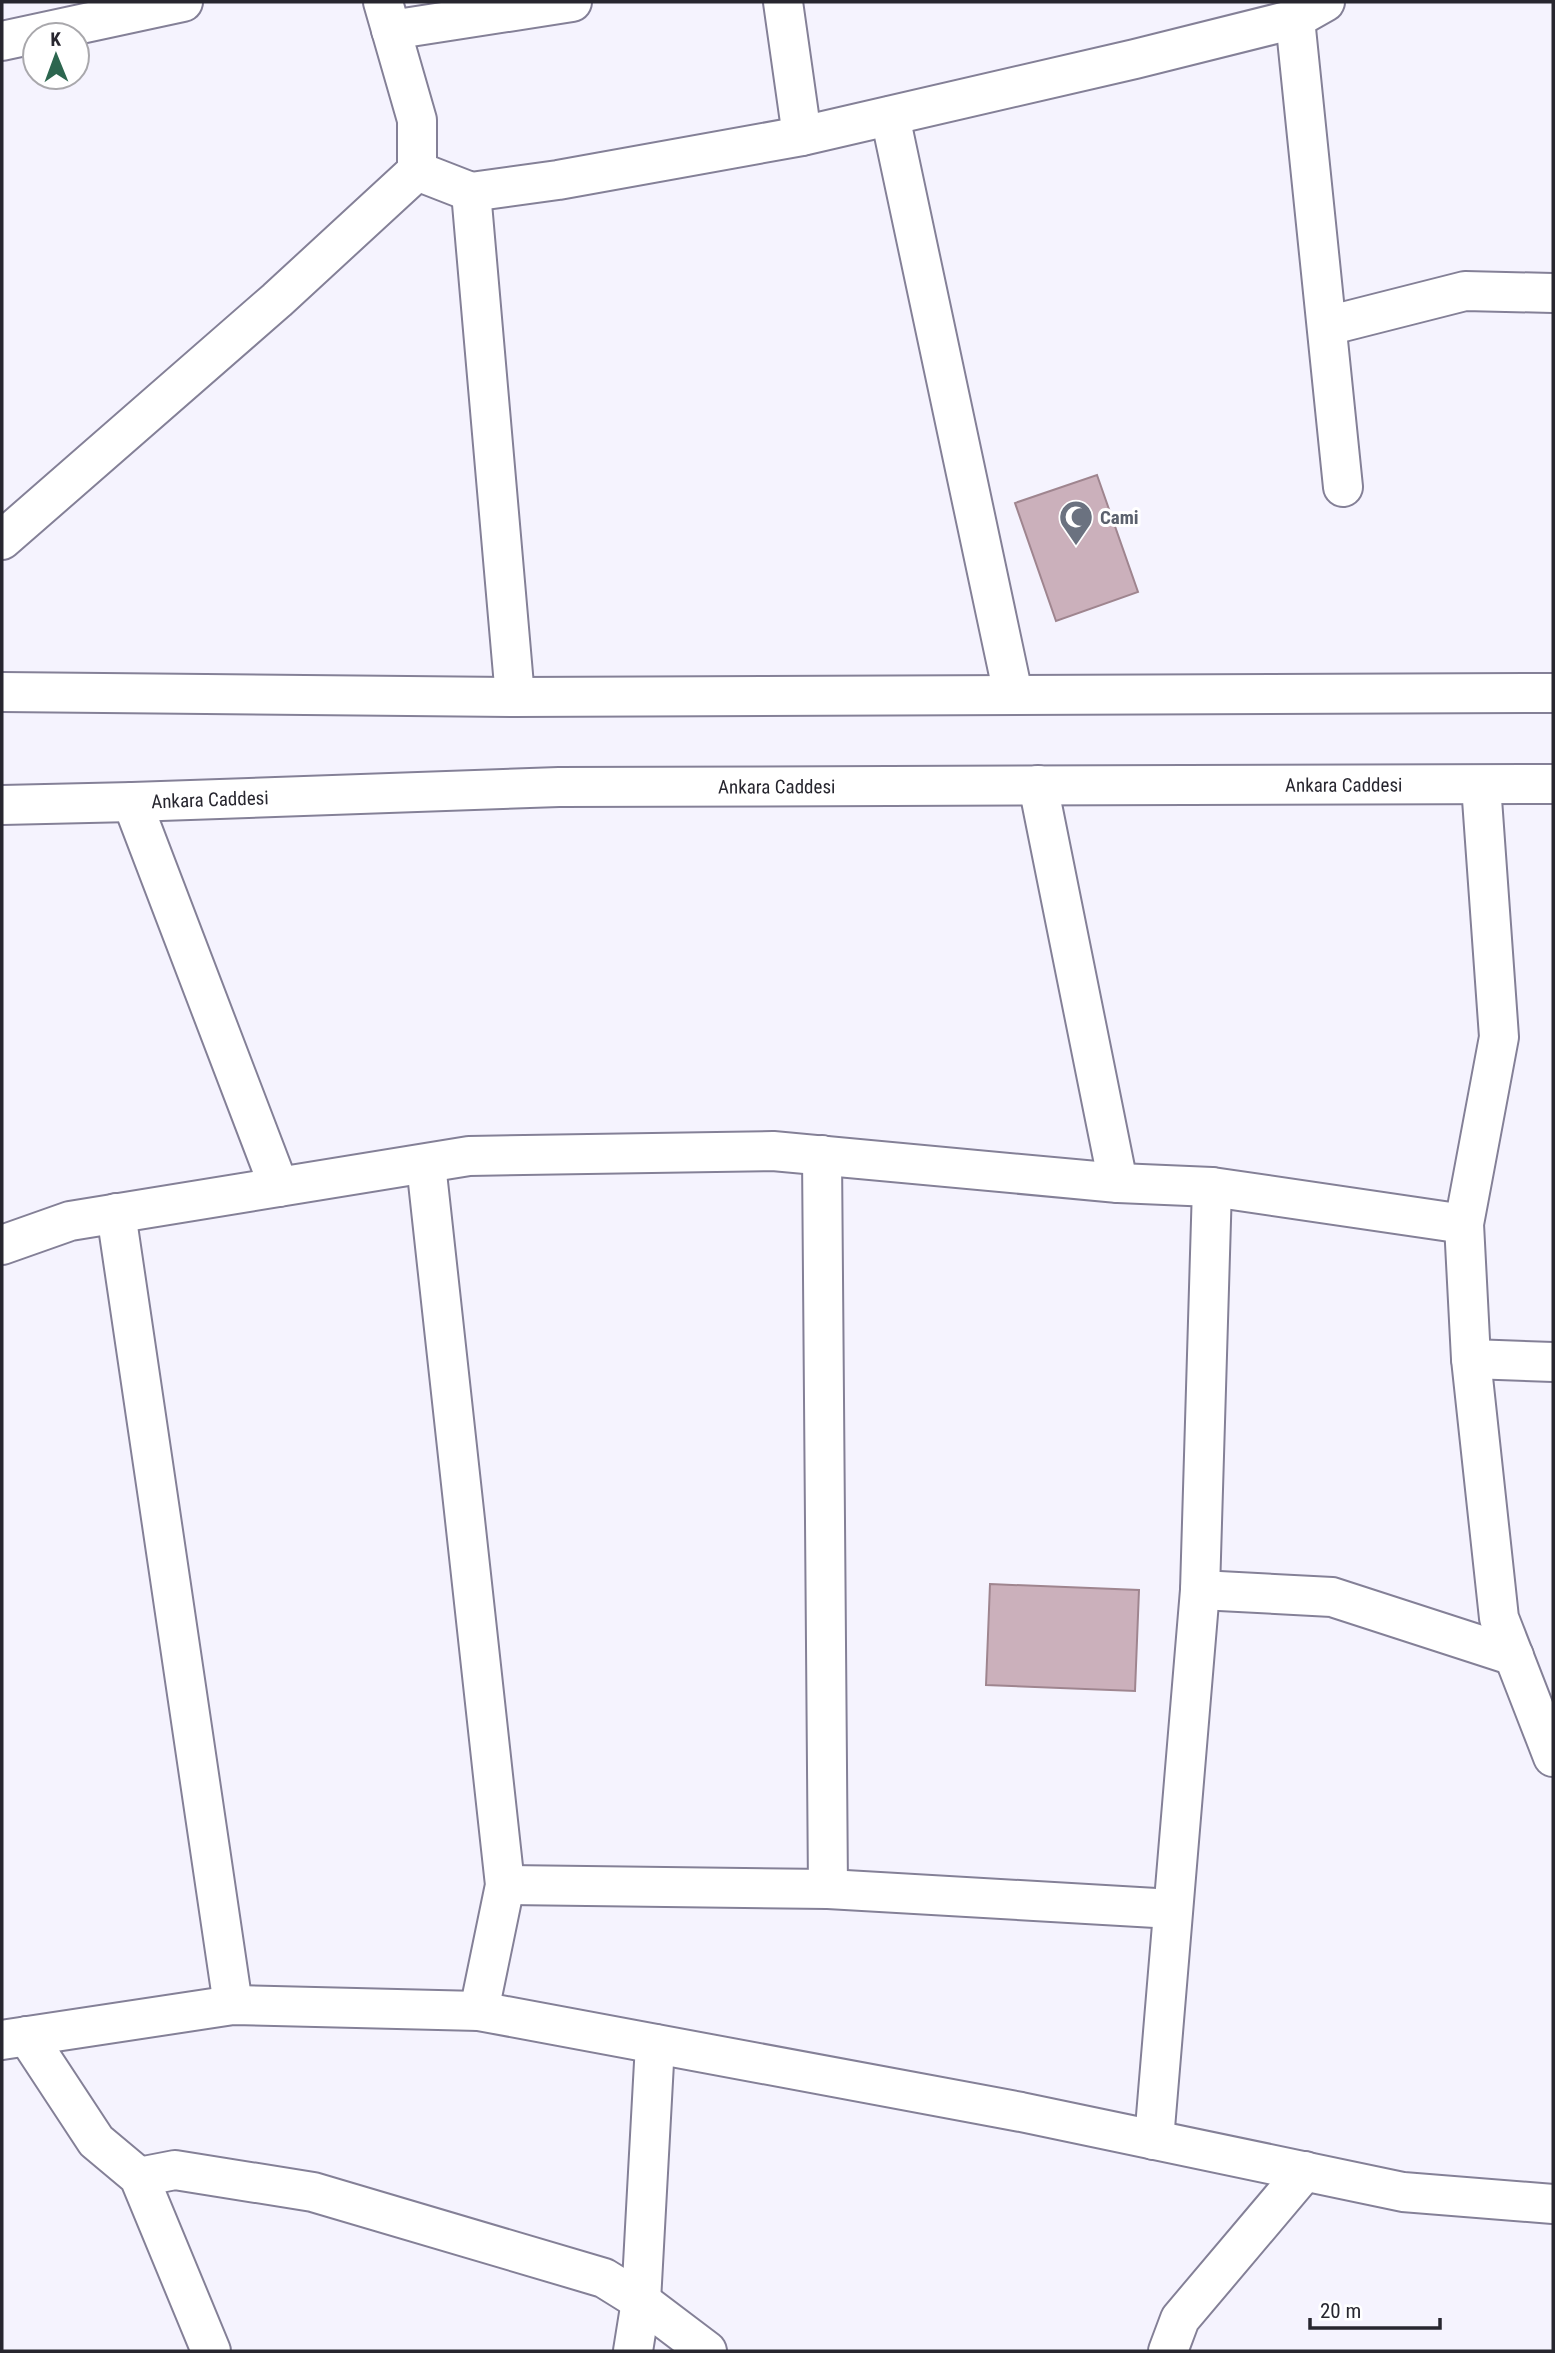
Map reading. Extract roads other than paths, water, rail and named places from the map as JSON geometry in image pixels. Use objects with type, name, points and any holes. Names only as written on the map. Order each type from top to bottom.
[{"type":"main road","points":[[2,41],[183,2]]},
{"type":"main road","points":[[2,540],[276,300],[417,171],[417,120],[387,16],[572,2]]},
{"type":"main road","points":[[783,2],[802,136]]},
{"type":"main road","points":[[417,171],[471,191],[558,180],[802,136],[1135,59],[1310,10],[1327,326],[1343,487]]},
{"type":"main road","points":[[890,116],[1013,694]]},
{"type":"main road","points":[[471,191],[515,697]]},
{"type":"main road","points":[[1327,326],[1465,290],[1553,293]]},
{"type":"main road","points":[[2,692],[515,697],[1553,693]]},
{"type":"main road","name":"Ankara Caddesi","points":[[2,805],[559,787],[1553,784]]},
{"type":"main road","points":[[1038,785],[1118,1183]]},
{"type":"main road","points":[[1480,785],[1499,1037],[1464,1224],[1471,1359],[1499,1618],[1553,1757]]},
{"type":"main road","points":[[132,802],[279,1187]]},
{"type":"main road","points":[[2,1245],[70,1221],[469,1156],[773,1151],[1118,1183],[1212,1187],[1464,1224]]},
{"type":"main road","points":[[822,1155],[828,1889]]},
{"type":"main road","points":[[426,1164],[505,1885],[479,2011]]},
{"type":"main road","points":[[1154,2140],[1200,1590],[1212,1187]]},
{"type":"main road","points":[[116,1213],[233,2005]]},
{"type":"main road","points":[[1471,1359],[1553,1362]]},
{"type":"main road","points":[[1200,1590],[1332,1597],[1514,1656]]},
{"type":"main road","points":[[505,1885],[828,1889],[1173,1909]]},
{"type":"main road","points":[[211,2351],[139,2177],[96,2141],[14,2038],[233,2005],[479,2011],[1021,2112],[1404,2192],[1553,2204]]},
{"type":"main road","points":[[633,2351],[641,2301],[654,2043]]},
{"type":"main road","points":[[139,2177],[175,2170],[313,2192],[604,2278],[641,2301],[707,2351]]},
{"type":"main road","points":[[1168,2351],[1180,2319],[1306,2171]]},
{"type":"place","name":"Cami","points":[[1076,547]]}]
